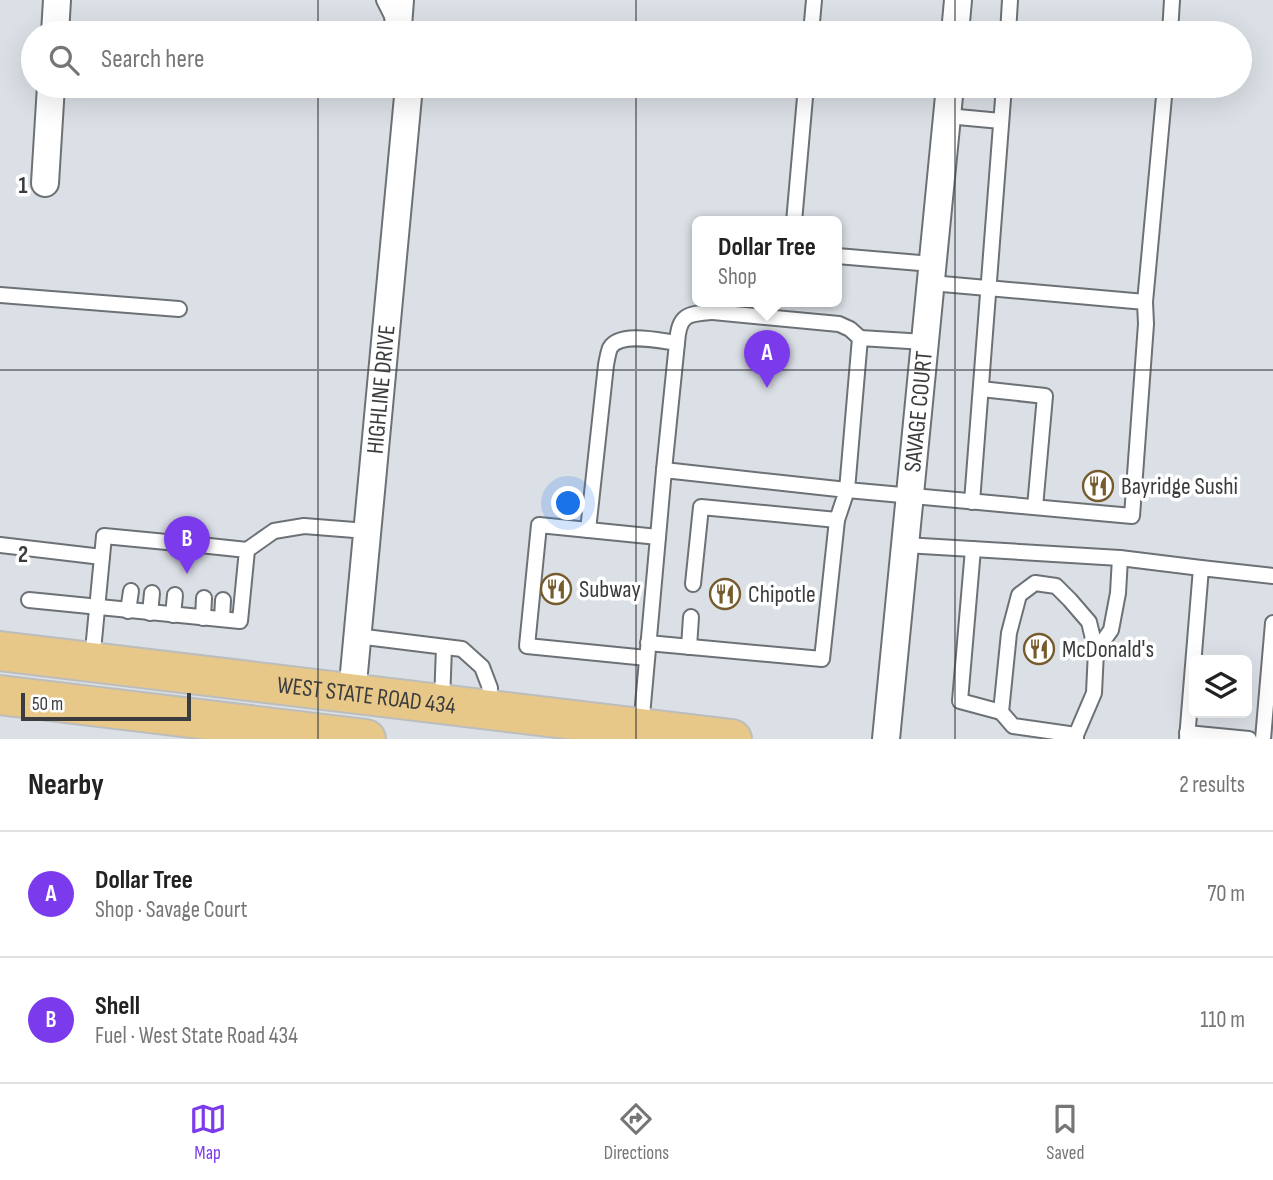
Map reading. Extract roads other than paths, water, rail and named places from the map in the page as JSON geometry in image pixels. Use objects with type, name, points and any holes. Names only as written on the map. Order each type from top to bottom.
[{"type":"main road","name":"WEST STATE ROAD 434","points":[[0,651],[732,739]]},
{"type":"main road","name":"WEST STATE ROAD 434","points":[[0,695],[345,738]]},
{"type":"street","points":[[56,21],[57,0]]},
{"type":"street","points":[[956,21],[958,0]]},
{"type":"street","points":[[45,183],[50,98]]},
{"type":"street","name":"HIGHLINE DRIVE","points":[[352,694],[408,98]]},
{"type":"street","name":"SAVAGE COURT","points":[[886,739],[949,98]]},
{"type":"lane","points":[[384,0],[399,20]]},
{"type":"lane","points":[[812,21],[814,0]]},
{"type":"lane","points":[[1009,21],[1010,0]]},
{"type":"lane","points":[[1171,21],[1172,0]]},
{"type":"lane","points":[[795,216],[805,98]]},
{"type":"lane","points":[[972,502],[1003,98]]},
{"type":"lane","points":[[664,470],[1132,516],[1146,324],[1145,302],[1164,98]]},
{"type":"lane","points":[[947,116],[1001,121]]},
{"type":"lane","points":[[842,257],[989,288],[1145,302]]},
{"type":"lane","points":[[0,295],[178,309]]},
{"type":"lane","points":[[640,728],[680,322],[695,313],[713,312],[839,324],[860,338],[925,342]]},
{"type":"lane","points":[[588,530],[606,365],[611,346],[626,338],[677,342]]},
{"type":"lane","points":[[658,537],[539,525],[527,646],[648,650],[689,647],[822,659],[837,520],[847,489],[860,338]]},
{"type":"lane","points":[[981,389],[1045,396],[1035,507]]},
{"type":"lane","points":[[693,584],[701,507],[837,520]]},
{"type":"lane","points":[[206,551],[228,556],[247,550],[274,531],[304,526],[367,531]]},
{"type":"lane","points":[[91,662],[104,536],[136,545],[156,547],[177,543]]},
{"type":"lane","points":[[905,544],[1120,558],[1273,576]]},
{"type":"lane","points":[[0,545],[102,557]]},
{"type":"lane","points":[[973,549],[960,701],[1001,712],[1013,726],[1076,737],[1094,693],[1096,651],[1089,622],[1070,600],[1056,586],[1035,583],[1019,595],[1009,633],[1001,712]]},
{"type":"lane","points":[[29,600],[240,621],[247,550]]},
{"type":"lane","points":[[1096,651],[1111,631],[1118,593],[1120,558]]},
{"type":"lane","points":[[1201,568],[1187,736],[1249,739]]},
{"type":"lane","points":[[128,611],[131,591]]},
{"type":"lane","points":[[150,613],[152,593]]},
{"type":"lane","points":[[173,615],[175,595]]},
{"type":"lane","points":[[203,618],[204,598]]},
{"type":"lane","points":[[222,619],[223,600]]},
{"type":"lane","points":[[689,647],[691,617]]},
{"type":"lane","points":[[1263,739],[1273,624]]},
{"type":"lane","points":[[357,636],[462,649],[482,667],[490,688],[489,710]]},
{"type":"lane","points":[[442,704],[444,647]]},
{"type":"place","name":"Dollar Tree","points":[[767,388]]},
{"type":"place","name":"Bayridge Sushi","points":[[1098,486]]},
{"type":"place","name":"Shell","points":[[187,574]]},
{"type":"place","name":"Subway","points":[[556,589]]},
{"type":"place","name":"Chipotle","points":[[725,594]]},
{"type":"place","name":"McDonald's","points":[[1039,649]]}]
